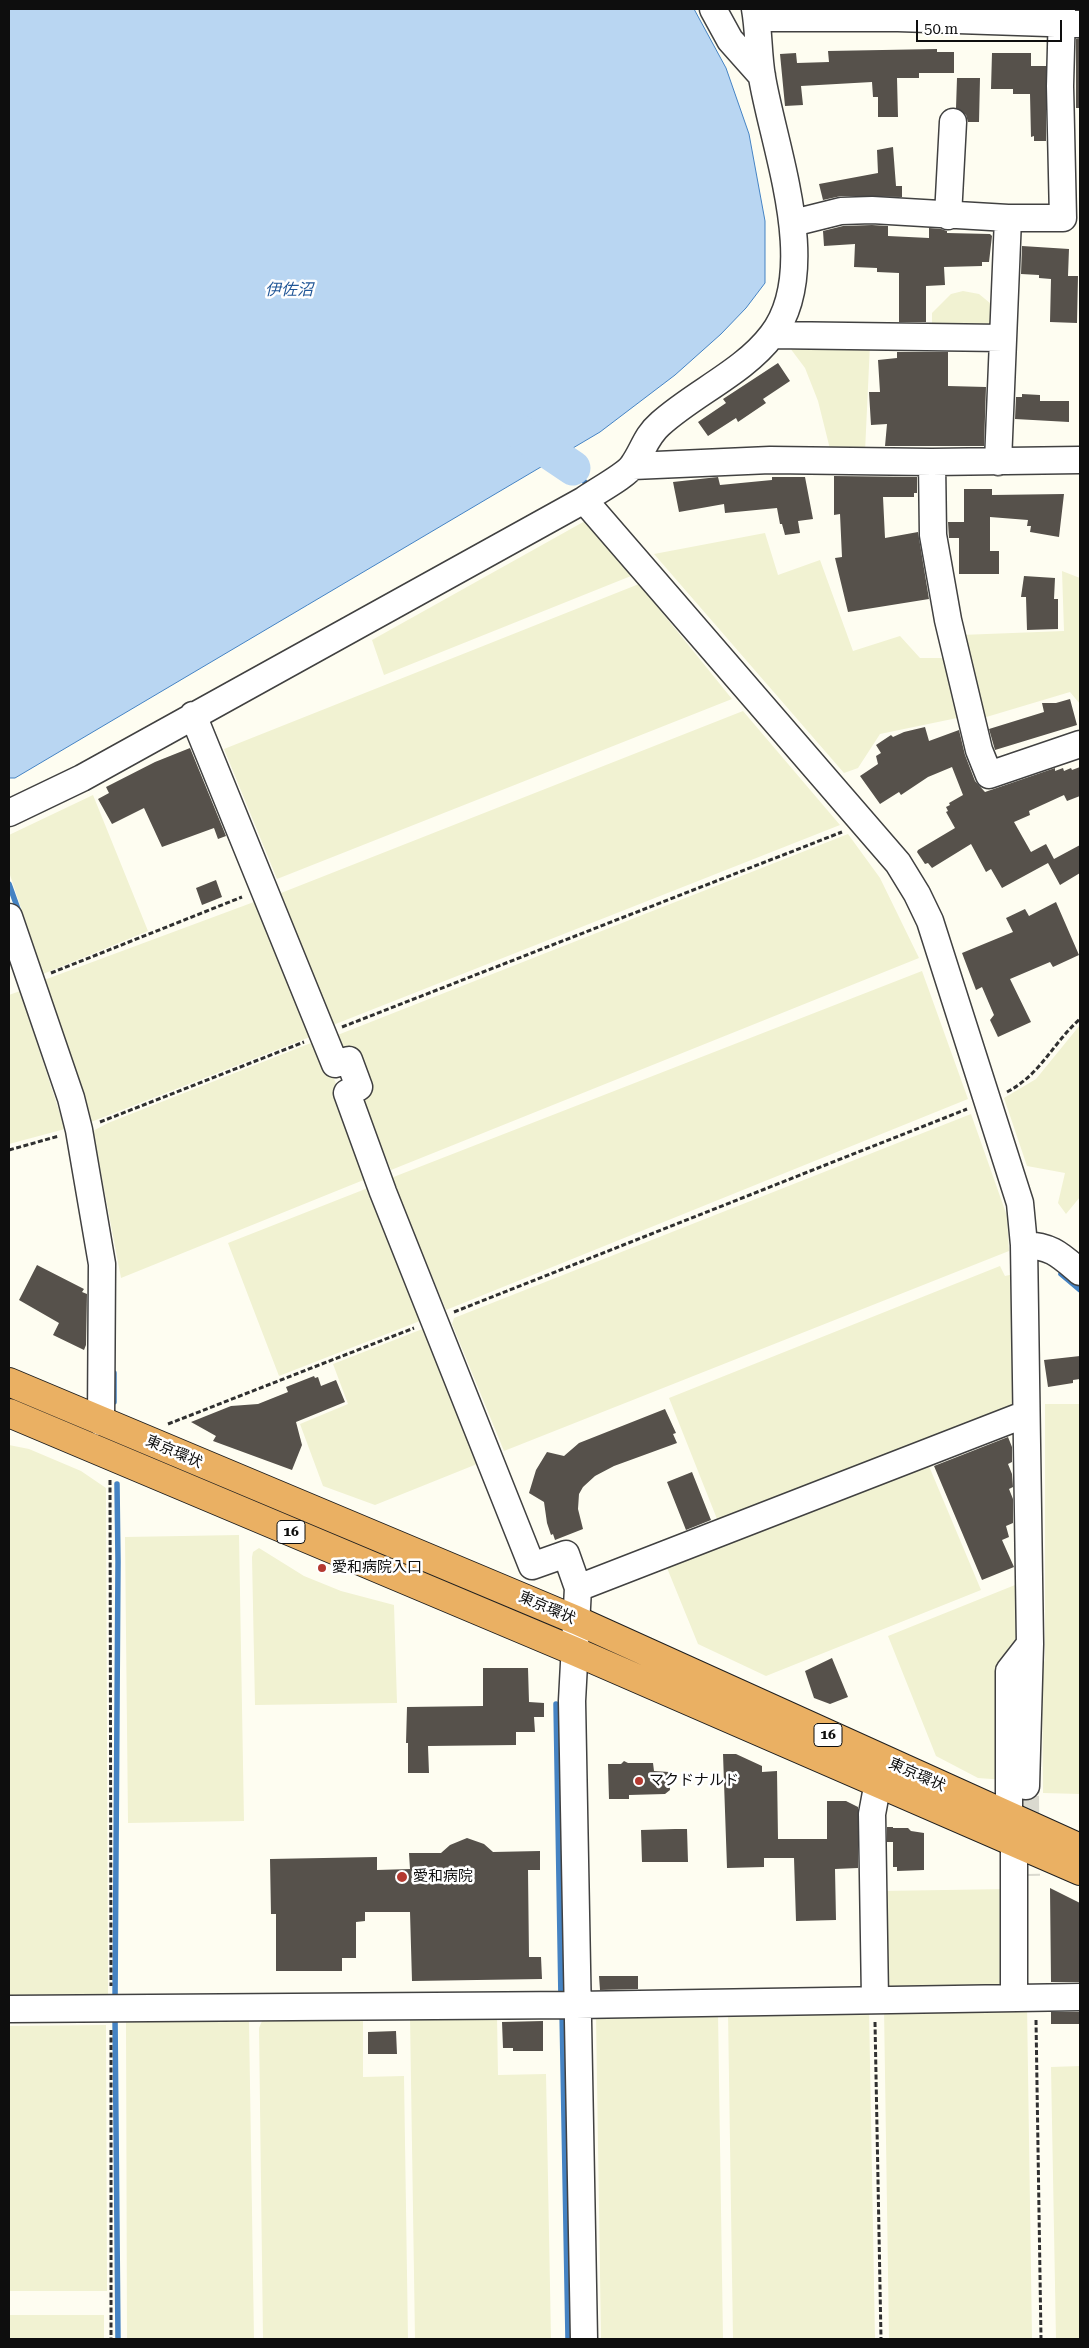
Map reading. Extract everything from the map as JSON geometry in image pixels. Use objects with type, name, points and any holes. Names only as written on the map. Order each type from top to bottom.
[{"type":"highway","name":"東京環状","points":[[9,1382],[576,1620],[1011,1829],[1080,1871]]},
{"type":"highway","name":"東京環状","points":[[9,1413],[574,1651],[878,1782],[1011,1829],[1080,1848]]},
{"type":"street","points":[[713,9],[730,40],[762,76]]},
{"type":"street","points":[[9,813],[82,778],[584,500],[633,466],[647,438],[660,424],[738,368],[772,335],[784,314],[791,287],[794,259],[793,223],[762,76],[756,14],[898,14],[1068,19],[1060,95],[1063,218],[948,216],[872,210],[841,211],[793,223]]},
{"type":"street","points":[[948,216],[953,122]]},
{"type":"street","points":[[998,462],[1008,218]]},
{"type":"street","points":[[772,335],[1003,338]]},
{"type":"street","points":[[633,466],[770,460],[932,462],[1080,460]]},
{"type":"street","points":[[932,462],[933,535],[948,620],[979,750],[989,775],[1080,744]]},
{"type":"street","points":[[584,500],[898,863],[917,894],[930,921],[996,1097],[1020,1203],[1024,1245],[1030,1644],[1026,1796]]},
{"type":"street","points":[[193,715],[335,1064],[349,1060],[359,1087],[347,1093],[383,1192],[532,1566],[566,1554],[578,1588],[572,1701],[576,2006],[584,2339]]},
{"type":"street","points":[[9,917],[71,1098],[89,1126],[102,1264],[101,1422]]},
{"type":"street","points":[[1024,1245],[1043,1246],[1061,1256],[1080,1272]]},
{"type":"street","points":[[578,1588],[1026,1414]]},
{"type":"street","points":[[1027,1997],[1011,1829],[1009,1671],[1030,1644]]},
{"type":"street","points":[[875,1999],[872,1814],[878,1782]]},
{"type":"street","points":[[1027,1876],[1027,1997]]},
{"type":"street","points":[[9,2009],[576,2006],[875,1999],[1080,1997]]},
{"type":"path","points":[[9,1150],[89,1126],[864,823]]},
{"type":"path","points":[[46,976],[264,888]]},
{"type":"path","points":[[152,1443],[166,1424],[996,1097],[1033,1075],[1080,1019]]},
{"type":"path","points":[[110,1456],[111,2339]]},
{"type":"path","points":[[1027,1997],[1041,2339]]},
{"type":"path","points":[[875,1999],[881,2339]]},
{"type":"green space","points":[[963,291],[979,294],[996,308],[995,333],[932,332],[932,313],[951,294]]},
{"type":"green space","points":[[787,344],[870,344],[865,452],[831,453],[818,401],[805,368]]},
{"type":"green space","points":[[585,521],[631,576],[384,675],[372,640]]},
{"type":"green space","points":[[765,533],[778,575],[820,560],[853,651],[900,636],[920,658],[948,658],[962,717],[880,734],[858,768],[844,773],[654,554]]},
{"type":"green space","points":[[1062,571],[1080,578],[1080,704],[1070,692],[983,718],[961,635],[1064,631]]},
{"type":"green space","points":[[639,584],[732,699],[277,879],[224,749]]},
{"type":"green space","points":[[743,711],[840,825],[333,1025],[281,893]]},
{"type":"green space","points":[[93,795],[148,931],[43,974],[9,872],[9,835]]},
{"type":"green space","points":[[848,834],[880,878],[919,958],[391,1170],[335,1036]]},
{"type":"green space","points":[[262,899],[315,1035],[91,1122],[44,980]]},
{"type":"green space","points":[[922,971],[968,1099],[446,1310],[391,1178]]},
{"type":"green space","points":[[20,991],[65,1129],[9,1144],[9,995]]},
{"type":"green space","points":[[1080,1025],[1080,1197],[1066,1214],[1058,1203],[1065,1173],[1027,1166],[1004,1098],[1036,1079]]},
{"type":"green space","points":[[316,1041],[321,1044],[371,1177],[121,1278],[93,1131],[108,1123]]},
{"type":"green space","points":[[971,1114],[1007,1216],[1009,1251],[504,1451],[452,1324],[454,1318]]},
{"type":"green space","points":[[373,1186],[425,1319],[279,1376],[228,1243]]},
{"type":"green space","points":[[1000,1266],[1005,1276],[1014,1274],[1016,1414],[721,1529],[669,1398]]},
{"type":"green space","points":[[425,1328],[482,1462],[375,1505],[323,1486],[300,1424],[348,1404],[333,1364]]},
{"type":"green space","points":[[1045,1404],[1080,1404],[1080,1794],[1043,1793],[1042,1665],[1045,1660]]},
{"type":"green space","points":[[9,1445],[29,1449],[81,1471],[106,1488],[108,1998],[9,2000]]},
{"type":"green space","points":[[926,1459],[981,1590],[766,1676],[698,1644],[665,1563]]},
{"type":"green space","points":[[239,1535],[244,1821],[128,1823],[125,1537]]},
{"type":"green space","points":[[259,1548],[304,1576],[341,1591],[394,1605],[397,1703],[255,1705],[252,1557],[253,1552]]},
{"type":"green space","points":[[1020,1583],[1020,1644],[1005,1780],[978,1778],[936,1756],[888,1636]]},
{"type":"green space","points":[[1009,1889],[1010,1987],[882,1989],[880,1891]]},
{"type":"green space","points":[[1027,2004],[1032,2339],[889,2339],[884,2008]]},
{"type":"green space","points":[[869,2008],[875,2339],[733,2339],[728,2012]]},
{"type":"green space","points":[[718,2013],[723,2339],[601,2339],[596,2015]]},
{"type":"green space","points":[[497,2015],[498,2075],[546,2074],[551,2339],[415,2339],[410,2016]]},
{"type":"green space","points":[[249,2021],[254,2339],[127,2339],[126,2022]]},
{"type":"green space","points":[[262,2021],[363,2021],[363,2077],[404,2076],[408,2339],[263,2339],[259,2028]]},
{"type":"green space","points":[[106,2025],[107,2291],[9,2291],[9,2026]]},
{"type":"green space","points":[[1080,2066],[1080,2339],[1056,2339],[1051,2067]]},
{"type":"green space","points":[[9,2315],[104,2315],[104,2339],[9,2339]]},
{"type":"water","name":"伊佐沼","points":[[9,9],[694,9],[726,68],[749,134],[765,221],[765,283],[746,308],[721,334],[675,375],[600,432],[15,778],[9,778]]},
{"type":"building","points":[[1080,38],[1080,108],[1076,108],[1076,39]]},
{"type":"building","points":[[937,49],[937,52],[954,52],[954,73],[919,73],[919,78],[897,78],[898,117],[878,117],[878,97],[873,97],[872,82],[801,86],[803,105],[785,106],[780,54],[796,53],[797,63],[829,62],[828,51]]},
{"type":"building","points":[[992,53],[1031,53],[1031,66],[1046,66],[1046,141],[1034,141],[1034,136],[1031,137],[1030,94],[1013,94],[1013,89],[991,89]]},
{"type":"building","points":[[957,78],[980,78],[979,122],[968,122],[966,115],[956,108]]},
{"type":"building","points":[[893,147],[896,186],[902,186],[902,197],[841,196],[823,200],[819,184],[878,173],[877,150]]},
{"type":"building","points":[[843,226],[888,226],[888,236],[929,238],[929,228],[941,229],[947,231],[947,233],[990,234],[992,236],[989,262],[982,262],[982,266],[944,267],[945,285],[926,286],[926,322],[899,322],[899,273],[877,272],[877,268],[854,267],[855,244],[824,246],[823,231]]},
{"type":"building","points":[[1022,246],[1069,249],[1068,276],[1078,276],[1077,323],[1050,322],[1051,279],[1039,278],[1039,275],[1021,274]]},
{"type":"building","points":[[897,352],[948,352],[948,386],[986,387],[984,446],[885,446],[887,424],[871,425],[869,392],[880,392],[878,360],[897,358]]},
{"type":"building","points":[[778,363],[790,381],[763,399],[766,403],[738,422],[736,418],[708,436],[698,422],[726,403],[723,399]]},
{"type":"building","points":[[1022,394],[1040,395],[1040,401],[1069,401],[1069,422],[1015,419],[1016,397],[1022,397]]},
{"type":"building","points":[[834,476],[917,477],[917,493],[914,493],[914,497],[883,497],[885,538],[918,532],[929,599],[848,612],[835,558],[842,557],[840,514],[834,515]]},
{"type":"building","points":[[718,477],[720,485],[772,480],[772,477],[805,477],[813,519],[798,521],[800,533],[785,535],[782,524],[780,524],[777,508],[725,513],[724,504],[679,512],[673,482]]},
{"type":"building","points":[[964,489],[992,489],[992,495],[1064,494],[1059,537],[1030,532],[1031,526],[1027,526],[1028,520],[990,517],[990,551],[999,551],[999,574],[959,574],[959,538],[949,538],[948,522],[964,522]]},
{"type":"building","points":[[1024,576],[1055,578],[1054,599],[1058,599],[1058,629],[1027,630],[1026,597],[1021,597]]},
{"type":"building","points":[[1070,699],[1077,725],[995,750],[989,729],[1044,712],[1042,703],[1056,703]]},
{"type":"building","points":[[925,727],[929,741],[959,730],[965,755],[975,781],[985,792],[1055,768],[1055,771],[1063,768],[1064,771],[1080,767],[1080,796],[1067,801],[1064,795],[1029,811],[1030,815],[1014,822],[1031,852],[1046,844],[1054,859],[1080,845],[1080,873],[1060,885],[1048,863],[1002,888],[991,869],[986,872],[971,844],[932,868],[928,863],[925,864],[917,852],[918,850],[955,828],[946,812],[948,811],[946,807],[950,805],[949,803],[963,795],[952,767],[928,777],[901,795],[899,792],[880,804],[860,776],[878,764],[876,756],[881,753],[876,745],[891,735],[893,737]]},
{"type":"building","points":[[190,748],[226,836],[218,839],[214,828],[162,847],[144,808],[112,824],[98,799],[109,793],[106,787],[155,762]]},
{"type":"building","points":[[216,880],[222,897],[202,905],[196,888]]},
{"type":"building","points":[[1056,902],[1079,955],[1053,967],[1050,962],[1010,979],[1031,1022],[998,1037],[990,1020],[994,1015],[982,987],[976,990],[962,953],[1013,932],[1006,918],[1025,909],[1029,916]]},
{"type":"building","points":[[37,1265],[84,1289],[82,1292],[87,1294],[86,1345],[84,1350],[53,1335],[59,1323],[19,1300]]},
{"type":"building","points":[[1080,1356],[1080,1379],[1073,1380],[1073,1383],[1048,1387],[1044,1360]]},
{"type":"building","points":[[314,1376],[315,1378],[318,1377],[321,1386],[336,1380],[345,1402],[296,1422],[302,1445],[292,1470],[213,1441],[216,1436],[191,1422],[231,1406],[258,1404],[288,1392],[286,1387]]},
{"type":"building","points":[[665,1409],[676,1433],[673,1434],[677,1443],[614,1466],[595,1476],[583,1487],[579,1494],[578,1509],[583,1529],[555,1540],[547,1523],[544,1502],[529,1493],[536,1470],[547,1452],[564,1456],[579,1443]]},
{"type":"building","points":[[1008,1437],[1012,1447],[1012,1462],[1008,1464],[1012,1474],[1013,1487],[1009,1489],[1013,1499],[1013,1523],[1006,1526],[1009,1537],[1002,1540],[1014,1567],[982,1580],[934,1466]]},
{"type":"building","points":[[692,1472],[711,1520],[686,1530],[667,1482]]},
{"type":"building","points":[[832,1658],[848,1697],[830,1704],[814,1698],[805,1671]]},
{"type":"building","points":[[483,1668],[528,1668],[529,1702],[544,1703],[544,1717],[534,1717],[535,1732],[516,1732],[516,1745],[428,1746],[429,1773],[408,1773],[408,1743],[406,1743],[407,1707],[483,1706]]},
{"type":"building","points":[[723,1754],[736,1754],[762,1766],[762,1772],[777,1771],[778,1839],[827,1839],[827,1801],[846,1801],[858,1807],[858,1868],[835,1869],[836,1920],[796,1921],[794,1858],[764,1858],[764,1867],[727,1868]]},
{"type":"building","name":"マクドナルド","points":[[624,1761],[628,1763],[653,1763],[654,1771],[669,1772],[670,1790],[665,1794],[629,1795],[629,1799],[609,1799],[608,1764],[621,1764]]},
{"type":"building","points":[[887,1827],[893,1827],[893,1842],[887,1842]]},
{"type":"building","points":[[893,1828],[908,1828],[911,1831],[924,1833],[924,1870],[897,1871],[897,1867],[893,1867]]},
{"type":"building","points":[[687,1829],[688,1862],[642,1862],[641,1830]]},
{"type":"building","points":[[467,1838],[484,1844],[493,1852],[540,1851],[540,1870],[528,1870],[529,1957],[541,1957],[542,1979],[412,1981],[410,1912],[365,1912],[365,1921],[356,1922],[356,1958],[342,1958],[342,1971],[276,1971],[276,1914],[271,1914],[270,1859],[377,1857],[377,1870],[410,1869],[409,1853],[441,1853],[450,1845]]},
{"type":"building","points":[[1050,1888],[1080,1903],[1080,1982],[1051,1982]]},
{"type":"building","points":[[599,1976],[638,1976],[638,1989],[600,1990]]},
{"type":"building","points":[[1051,2012],[1080,2012],[1080,2024],[1051,2024]]},
{"type":"building","points":[[543,2021],[543,2051],[513,2051],[513,2048],[503,2048],[502,2022]]},
{"type":"building","points":[[396,2031],[397,2054],[368,2054],[368,2032]]},
{"type":"waterway","name":"伊佐沼","points":[[518,431],[573,468]]},
{"type":"waterway","points":[[573,468],[589,487]]},
{"type":"waterway","points":[[9,884],[19,912]]},
{"type":"waterway","points":[[1061,1274],[1080,1290]]},
{"type":"waterway","points":[[114,1373],[114,1402]]},
{"type":"waterway","points":[[115,2002],[117,1484]]},
{"type":"waterway","points":[[556,1704],[561,2000]]},
{"type":"waterway","points":[[562,2011],[568,2339]]},
{"type":"waterway","points":[[115,2016],[118,2339]]},
{"type":"tunnel","points":[[1026,1796],[1027,1876]]},
{"type":"place","name":"愛和病院入口","points":[[322,1568]]},
{"type":"place","name":"マクドナルド","points":[[639,1781]]},
{"type":"place","name":"愛和病院","points":[[402,1877]]}]
